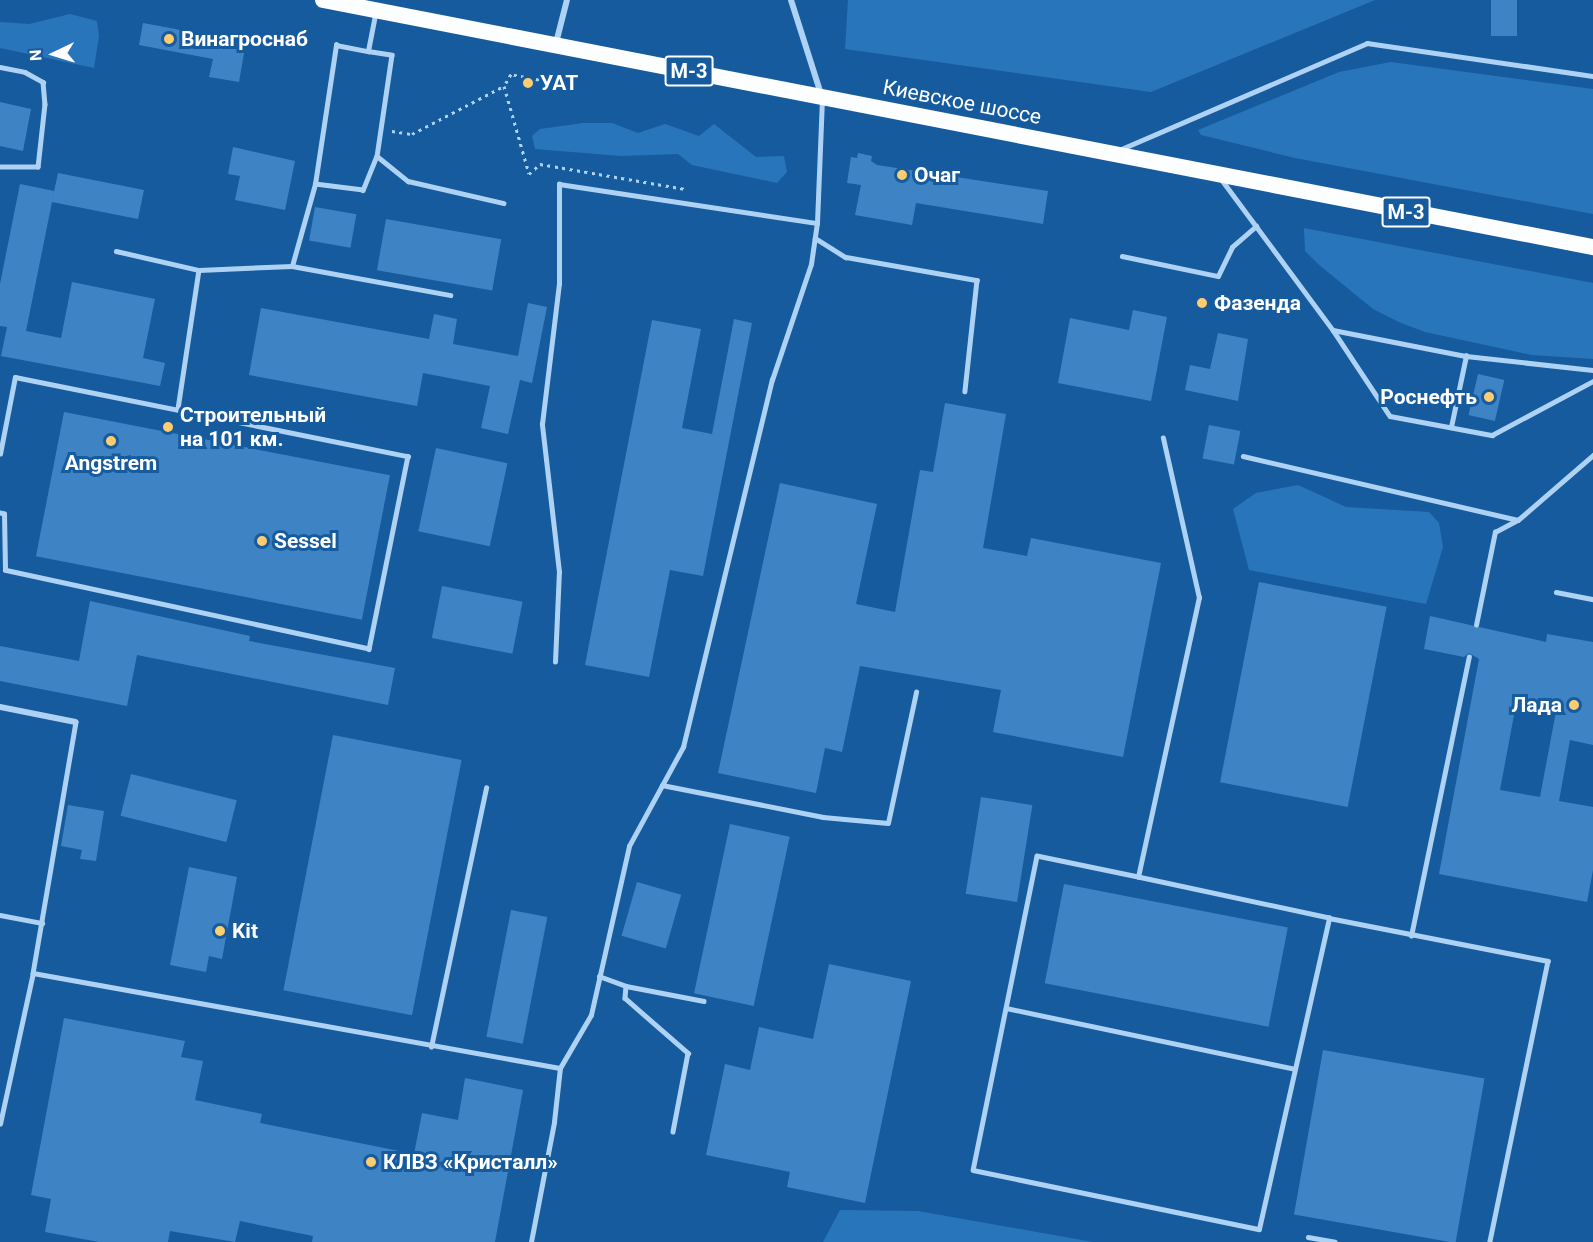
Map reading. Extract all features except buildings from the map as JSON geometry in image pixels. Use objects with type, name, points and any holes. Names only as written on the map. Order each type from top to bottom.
[{"type":"highway","name":"Киевское шоссе","points":[[323,0],[377,5],[555,45],[1593,247]]},
{"type":"street","points":[[555,45],[567,0]]},
{"type":"street","points":[[791,0],[822,97]]},
{"type":"street","points":[[0,706],[76,722]]},
{"type":"lane","points":[[368,51],[377,5]]},
{"type":"lane","points":[[1109,154],[1367,43],[1593,76]]},
{"type":"lane","points":[[292,266],[315,184],[336,45],[392,55],[383,130],[377,156],[363,190],[315,184]]},
{"type":"lane","points":[[0,68],[26,72],[43,82],[45,104],[38,166],[0,167]]},
{"type":"lane","points":[[531,1242],[554,1122],[560,1068],[591,1015],[629,846],[683,747],[772,380],[811,264],[817,223],[822,97]]},
{"type":"lane","points":[[377,156],[408,181],[503,203]]},
{"type":"lane","points":[[1219,176],[1333,330],[1390,416],[1492,435],[1593,381]]},
{"type":"lane","points":[[555,662],[559,572],[542,424],[559,284],[559,184],[817,223]]},
{"type":"lane","points":[[1122,256],[1218,276],[1232,247],[1256,226]]},
{"type":"lane","points":[[815,238],[846,257],[977,280],[965,391]]},
{"type":"lane","points":[[116,251],[199,270],[292,266],[450,295]]},
{"type":"lane","points":[[178,409],[199,270]]},
{"type":"lane","points":[[1333,330],[1466,356],[1593,370]]},
{"type":"lane","points":[[1451,427],[1466,356]]},
{"type":"lane","points":[[0,454],[15,377],[408,456],[369,649],[5,570],[4,514],[0,513]]},
{"type":"lane","points":[[1138,877],[1198,598],[1163,438]]},
{"type":"lane","points":[[1476,625],[1495,531],[1518,520],[1593,455]]},
{"type":"lane","points":[[1243,456],[1518,520]]},
{"type":"lane","points":[[1556,592],[1593,599]]},
{"type":"lane","points":[[1411,936],[1468,657]]},
{"type":"lane","points":[[662,785],[823,817],[888,823],[916,692]]},
{"type":"lane","points":[[0,1124],[33,973],[76,722]]},
{"type":"lane","points":[[431,1047],[486,788]]},
{"type":"lane","points":[[1329,918],[1259,1229],[973,1170],[1037,856],[1138,877],[1329,918],[1411,936],[1548,961],[1490,1242]]},
{"type":"lane","points":[[0,915],[42,923]]},
{"type":"lane","points":[[33,973],[431,1047],[560,1068]]},
{"type":"lane","points":[[599,976],[626,986],[704,1001]]},
{"type":"lane","points":[[626,986],[625,998],[688,1053],[673,1132]]},
{"type":"lane","points":[[1006,1008],[1295,1069]]},
{"type":"lane","points":[[1308,1238],[1335,1242]]},
{"type":"path","points":[[383,130],[412,134],[504,86],[511,74],[546,81]]},
{"type":"path","points":[[504,86],[529,174],[540,164],[684,189]]},
{"type":"shaded area","points":[[848,0],[1375,0],[1151,92],[845,49]]},
{"type":"shaded area","points":[[70,14],[97,21],[99,36],[94,68],[0,48],[0,22],[29,24]]},
{"type":"shaded area","points":[[1391,62],[1593,89],[1593,214],[1295,158],[1201,135],[1198,130],[1339,72]]},
{"type":"shaded area","points":[[583,123],[612,123],[638,133],[665,124],[699,136],[714,124],[756,157],[784,156],[787,172],[777,183],[692,165],[678,154],[621,156],[535,149],[532,136],[540,129]]},
{"type":"shaded area","points":[[1304,228],[1593,283],[1593,359],[1532,355],[1425,332],[1401,323],[1373,309],[1318,264],[1305,251]]},
{"type":"shaded area","points":[[1298,485],[1346,507],[1429,512],[1439,523],[1443,547],[1426,604],[1249,570],[1233,509],[1256,493]]},
{"type":"shaded area","points":[[840,1210],[918,1211],[1093,1242],[823,1242]]},
{"type":"place","name":"Винагроснаб","points":[[169,39]]},
{"type":"place","name":"УАТ","points":[[528,83]]},
{"type":"place","name":"Очаг","points":[[902,175]]},
{"type":"place","name":"Фазенда","points":[[1202,303]]},
{"type":"place","name":"Роснефть","points":[[1489,397]]},
{"type":"place","name":"Строительный на 101 км.","points":[[168,427]]},
{"type":"place","name":"Angstrem","points":[[111,441]]},
{"type":"place","name":"Sessel","points":[[262,541]]},
{"type":"place","name":"Лада","points":[[1574,705]]},
{"type":"place","name":"Kit","points":[[220,931]]},
{"type":"place","name":"КЛВЗ «Кристалл»","points":[[371,1162]]}]
